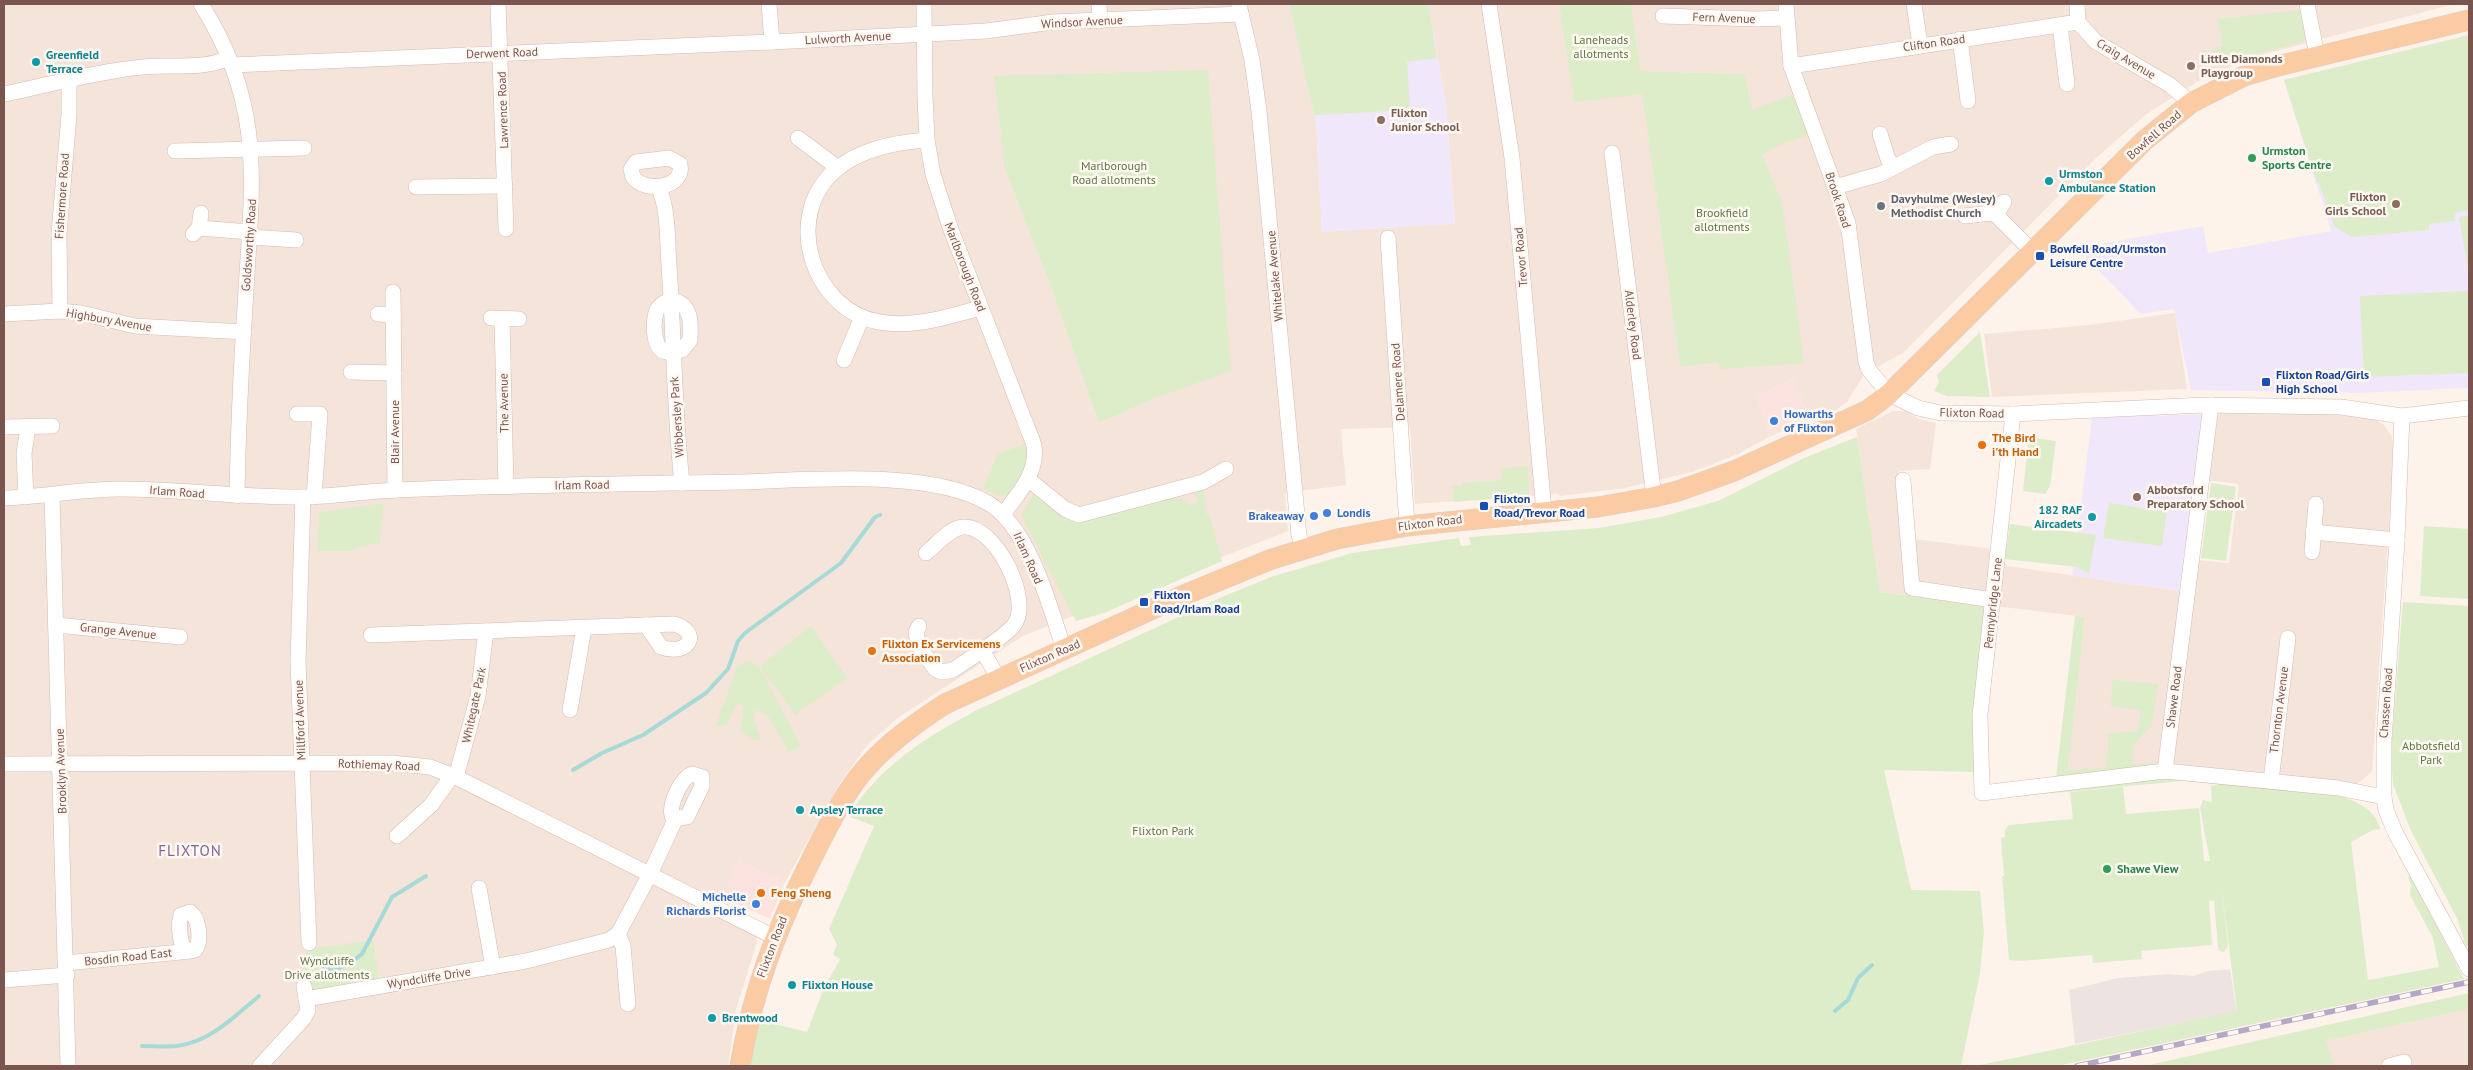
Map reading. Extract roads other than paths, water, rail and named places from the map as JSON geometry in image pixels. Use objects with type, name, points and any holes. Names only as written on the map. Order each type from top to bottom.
[{"type":"main road","name":"Bowfell Road","points":[[1889,394],[2032,250],[2145,140],[2191,103],[2244,76],[2317,56],[2469,20]]},
{"type":"main road","name":"Flixton Road","points":[[740,1066],[752,1001],[774,937],[831,821],[865,770],[912,725],[945,704],[999,678],[1243,570],[1304,549],[1346,537],[1407,526],[1598,506],[1678,491],[1734,471],[1860,414],[1889,394]]},
{"type":"street","name":"Goldsworthy Road","points":[[201,4],[214,24],[244,98],[252,148],[252,198],[237,496]]},
{"type":"street","name":"Lawrence Road","points":[[498,4],[506,229]]},
{"type":"street","points":[[769,4],[772,42]]},
{"type":"street","name":"Marlborough Road","points":[[924,4],[928,140],[940,198],[980,308],[1034,445],[1034,465],[1028,479],[1003,514]]},
{"type":"street","points":[[1099,4],[1100,21]]},
{"type":"street","name":"Trevor Road","points":[[1489,4],[1512,158],[1544,511]]},
{"type":"street","points":[[1914,4],[1920,45]]},
{"type":"street","points":[[2077,4],[2078,22]]},
{"type":"street","points":[[2307,4],[2317,56]]},
{"type":"street","name":"Windsor Avenue","points":[[924,33],[986,31],[1053,22],[1100,21],[1240,9]]},
{"type":"street","name":"Whitelake Avenue","points":[[1240,9],[1252,60],[1259,111],[1299,536],[1304,549]]},
{"type":"street","name":"Fern Avenue","points":[[1663,16],[1755,19],[1786,11]]},
{"type":"street","name":"Brook Road","points":[[1786,11],[1790,66],[1848,223],[1866,362],[1869,370],[1889,394]]},
{"type":"street","name":"Clifton Road","points":[[1790,66],[2078,22]]},
{"type":"street","name":"Craig Avenue","points":[[2078,22],[2096,42],[2170,85],[2191,103]]},
{"type":"street","points":[[2060,25],[2067,84]]},
{"type":"street","name":"Lulworth Avenue","points":[[772,42],[924,33]]},
{"type":"street","points":[[1960,39],[1968,101]]},
{"type":"street","name":"Derwent Road","points":[[4,94],[142,67],[772,42]]},
{"type":"street","name":"Fishermore Road","points":[[60,311],[59,234],[68,115],[68,81]]},
{"type":"street","points":[[1880,134],[1888,159],[1894,167]]},
{"type":"street","points":[[798,138],[838,168]]},
{"type":"street","points":[[928,140],[902,143],[874,150],[838,168],[821,187],[813,202],[807,231],[808,247],[819,279],[829,292],[862,317],[896,324],[911,323],[980,308]]},
{"type":"street","points":[[1835,187],[1866,179],[1933,147],[1951,144]]},
{"type":"street","points":[[175,151],[304,148]]},
{"type":"street","name":"Alderley Road","points":[[1612,153],[1654,496]]},
{"type":"street","points":[[416,186],[505,186]]},
{"type":"street","name":"Wibbersley Park","points":[[658,186],[664,198],[672,300],[678,443],[682,483]]},
{"type":"street","points":[[1965,216],[1991,213],[2000,208],[2032,250]]},
{"type":"street","points":[[197,226],[249,235],[296,240]]},
{"type":"street","name":"Delamere Road","points":[[1388,238],[1407,526]]},
{"type":"street","name":"Blair Avenue","points":[[393,292],[385,315],[394,373],[395,490]]},
{"type":"street","name":"Highbury Avenue","points":[[4,314],[60,311],[81,313],[135,326],[244,332]]},
{"type":"street","points":[[844,360],[862,317]]},
{"type":"street","name":"The Avenue","points":[[506,487],[497,319],[519,319]]},
{"type":"street","points":[[351,372],[394,373]]},
{"type":"street","name":"Flixton Road","points":[[1889,394],[1927,411],[2013,414],[2211,405],[2341,407],[2402,416],[2469,408]]},
{"type":"street","name":"Shawe Road","points":[[2165,771],[2211,405]]},
{"type":"street","name":"Millford Avenue","points":[[297,414],[320,414],[309,497],[298,661],[309,943]]},
{"type":"street","name":"Pennybridge Lane","points":[[2013,414],[1979,729],[1982,793],[2165,771]]},
{"type":"street","name":"Chassen Road","points":[[2402,416],[2397,540],[2384,741],[2384,797],[2386,810],[2396,834],[2469,968]]},
{"type":"street","points":[[7,427],[52,426]]},
{"type":"street","points":[[26,497],[24,453],[28,428]]},
{"type":"street","points":[[1028,479],[1065,509],[1079,515],[1203,482],[1226,469]]},
{"type":"street","name":"Irlam Road","points":[[4,498],[116,489],[237,496],[309,497],[395,490],[506,487],[885,480],[925,483],[954,489],[973,496],[1003,514],[1013,524],[1030,554],[1064,650]]},
{"type":"street","points":[[1904,480],[1912,588],[1993,600]]},
{"type":"street","name":"Brooklyn Avenue","points":[[52,495],[68,1066]]},
{"type":"street","points":[[2312,552],[2316,504]]},
{"type":"street","points":[[919,626],[916,632],[918,645],[935,669],[942,672],[953,670],[1014,625],[1020,611],[1015,582],[997,546],[980,530],[961,527],[953,531],[926,553]]},
{"type":"street","points":[[2313,532],[2397,540]]},
{"type":"street","name":"Grange Avenue","points":[[56,625],[180,637]]},
{"type":"street","points":[[371,635],[646,625]]},
{"type":"street","points":[[570,710],[584,628]]},
{"type":"street","name":"Whitegate Park","points":[[454,776],[478,696],[486,631]]},
{"type":"street","name":"Thornton Avenue","points":[[2271,781],[2288,638]]},
{"type":"street","points":[[982,650],[999,678]]},
{"type":"street","name":"Rothiemay Road","points":[[4,764],[413,764],[430,767],[454,776],[774,937]]},
{"type":"street","points":[[2165,771],[2338,788],[2384,797]]},
{"type":"street","points":[[397,836],[431,805],[454,776]]},
{"type":"street","points":[[628,1004],[623,946],[618,934],[650,874],[676,818]]},
{"type":"street","points":[[479,888],[493,967]]},
{"type":"street","name":"Wyndcliffe Drive","points":[[260,1066],[304,1018],[308,1010],[305,992],[493,967],[609,940],[618,934]]},
{"type":"street","name":"Bosdin Road East","points":[[4,980],[66,969],[191,952]]},
{"type":"waterway","points":[[573,770],[602,753],[643,735],[706,693],[728,669],[738,641],[745,633],[841,563],[875,517],[880,515]]},
{"type":"waterway","points":[[321,965],[332,971],[349,964],[362,954],[392,897],[426,876]]},
{"type":"waterway","points":[[1835,1011],[1848,1000],[1858,978],[1872,965]]},
{"type":"waterway","points":[[142,1046],[189,1044],[211,1034],[259,996]]},
{"type":"railway","points":[[2077,1066],[2469,982]]},
{"type":"place","name":"Greenfield Terrace","points":[[36,62]]},
{"type":"place","name":"Little Diamonds Playgroup","points":[[2191,66]]},
{"type":"place","name":"Flixton Junior School","points":[[1381,120]]},
{"type":"place","name":"Urmston Sports Centre","points":[[2252,158]]},
{"type":"place","name":"Urmston Ambulance Station","points":[[2049,181]]},
{"type":"place","name":"Flixton Girls School","points":[[2396,204]]},
{"type":"place","name":"Davyhulme (Wesley) Methodist Church","points":[[1881,206]]},
{"type":"place","name":"Bowfell Road/Urmston Leisure Centre","points":[[2040,256]]},
{"type":"place","name":"Flixton Road/Girls High School","points":[[2266,382]]},
{"type":"place","name":"Howarths of Flixton","points":[[1774,421]]},
{"type":"place","name":"The Bird i'th Hand","points":[[1982,445]]},
{"type":"place","name":"Abbotsford Preparatory School","points":[[2137,497]]},
{"type":"place","name":"Flixton Road/Trevor Road","points":[[1484,506]]},
{"type":"place","name":"Londis","points":[[1327,513]]},
{"type":"place","name":"Brakeaway","points":[[1314,516]]},
{"type":"place","name":"182 RAF Aircadets","points":[[2092,517]]},
{"type":"place","name":"Flixton Road/Irlam Road","points":[[1144,602]]},
{"type":"place","name":"Flixton Ex Servicemens Association","points":[[872,651]]},
{"type":"place","name":"Apsley Terrace","points":[[800,810]]},
{"type":"place","name":"Shawe View","points":[[2107,869]]},
{"type":"place","name":"Feng Sheng","points":[[761,893]]},
{"type":"place","name":"Michelle Richards Florist","points":[[756,904]]},
{"type":"place","name":"Flixton House","points":[[792,985]]},
{"type":"place","name":"Brentwood","points":[[712,1018]]},
{"type":"district","name":"FLIXTON","points":[[190,851]]},
{"type":"park label","name":"Laneheads allotments","points":[[1601,47]]},
{"type":"park label","name":"Marlborough Road allotments","points":[[1114,173]]},
{"type":"park label","name":"Brookfield allotments","points":[[1722,220]]},
{"type":"park label","name":"Abbotsfield Park","points":[[2431,753]]},
{"type":"park label","name":"Flixton Park","points":[[1163,831]]},
{"type":"park label","name":"Wyndcliffe Drive allotments","points":[[327,968]]}]
